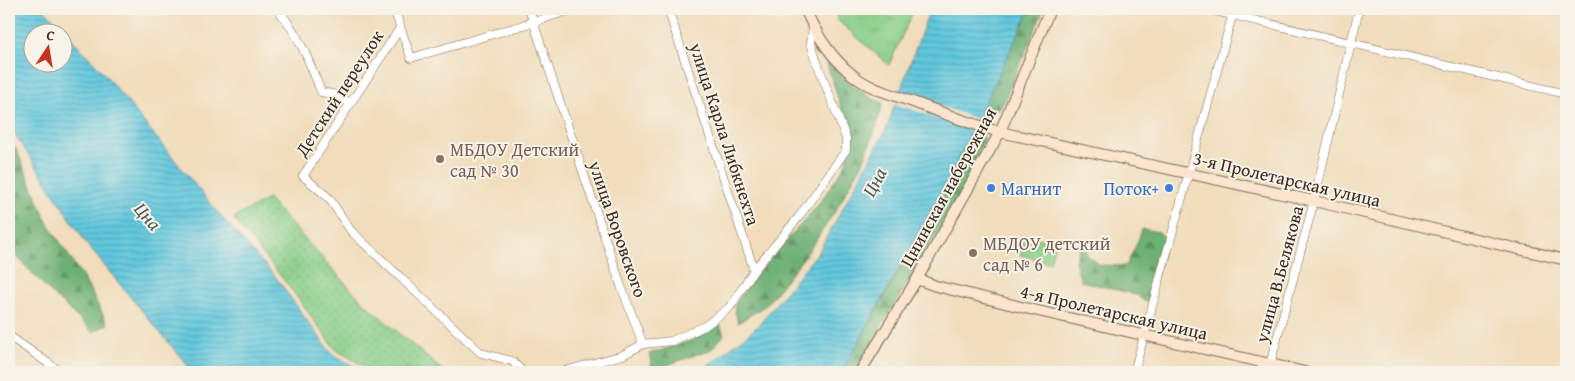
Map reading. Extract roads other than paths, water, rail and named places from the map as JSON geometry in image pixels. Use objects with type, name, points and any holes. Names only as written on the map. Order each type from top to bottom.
[{"type":"street","points":[[277,9],[287,20],[312,67],[321,92],[337,95],[350,103]]},
{"type":"street","points":[[394,9],[411,58],[573,9]]},
{"type":"street","name":"улица Воровского","points":[[529,9],[621,286],[643,344]]},
{"type":"street","name":"улица Карла Либкнехта","points":[[668,9],[754,270]]},
{"type":"street","name":"3-я Пролетарская улица","points":[[805,9],[813,27],[832,54],[855,77],[888,93],[980,126],[1566,260]]},
{"type":"street","name":"Цнинская набережная","points":[[860,372],[917,279],[1000,132],[1050,9]]},
{"type":"street","points":[[1207,9],[1234,11],[1350,43],[1566,94]]},
{"type":"street","name":"улица В.Белякова","points":[[1269,368],[1314,201],[1359,9]]},
{"type":"street","points":[[1134,372],[1234,11]]},
{"type":"street","points":[[561,372],[623,355],[643,344],[672,341],[705,326],[730,307],[754,270],[798,218],[846,150],[846,138],[811,43],[813,27]]},
{"type":"street","name":"Детский переулок","points":[[400,28],[303,176],[329,198],[351,231],[482,353],[512,361],[523,372]]},
{"type":"street","name":"4-я Пролетарская улица","points":[[917,279],[936,286],[1144,335],[1269,368],[1305,372]]},
{"type":"street","points":[[9,336],[61,372]]},
{"type":"water","name":"Цна","points":[[9,9],[44,9],[56,22],[22,22],[22,72],[72,72],[72,39],[101,70],[229,226],[274,275],[331,353],[364,372],[193,372],[88,246],[9,125]]},
{"type":"water","name":"Цна","points":[[930,9],[1030,9],[951,174],[842,372],[700,372],[758,326],[819,251],[885,132]]},
{"type":"place","name":"МБДОУ Детский сад № 30","points":[[440,159]]},
{"type":"place","name":"Магнит","points":[[991,188]]},
{"type":"place","name":"Поток+","points":[[1169,188]]},
{"type":"place","name":"МБДОУ детский сад № 6","points":[[973,253]]}]
